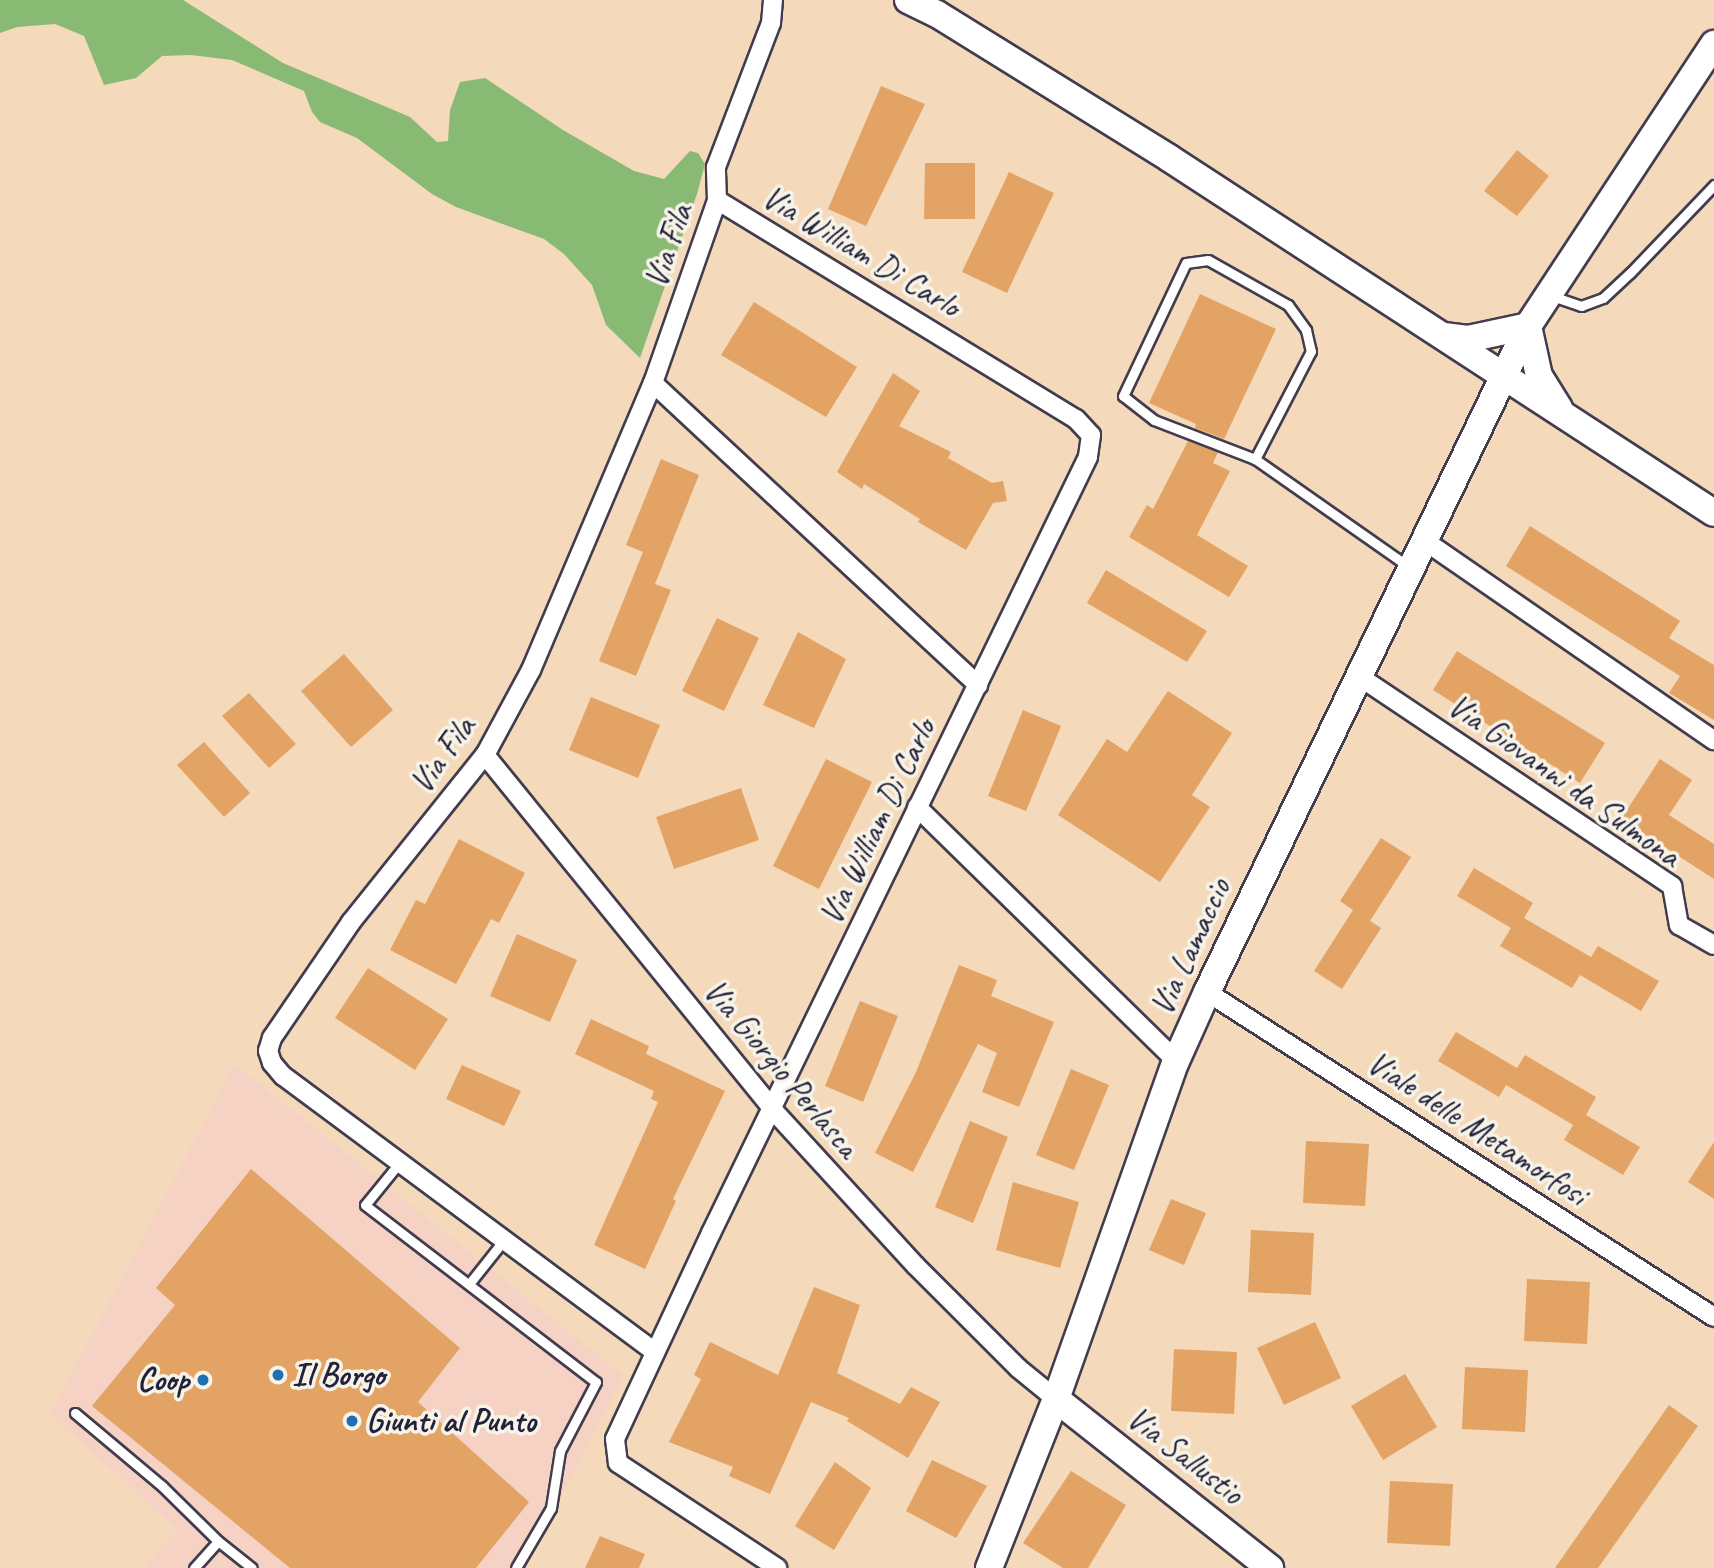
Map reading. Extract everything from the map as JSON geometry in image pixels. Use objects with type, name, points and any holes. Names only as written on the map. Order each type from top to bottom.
[{"type":"street","name":"Via Fila","points":[[655,1352],[283,1076],[272,1063],[268,1051],[272,1038],[351,922],[485,755],[531,670],[653,383],[718,200],[716,167],[771,23],[773,0]]},
{"type":"street","points":[[908,0],[937,14],[1169,158],[1714,513]]},
{"type":"street","name":"Via Lamaccio","points":[[989,1568],[1056,1399],[1176,1061],[1207,992],[1528,326],[1714,44]]},
{"type":"street","name":"Via William Di Carlo","points":[[718,200],[1076,419],[1091,435],[1088,457],[615,1439],[618,1463],[777,1568]]},
{"type":"street","points":[[1440,335],[1468,340],[1528,326],[1539,376],[1563,415]]},
{"type":"street","points":[[653,383],[978,685]]},
{"type":"street","points":[[1424,541],[1714,740]]},
{"type":"street","name":"Via Giovanni da Sulmona","points":[[1360,677],[1672,886],[1679,925],[1714,945]]},
{"type":"street","name":"Via Giorgio Perlasca","points":[[485,755],[773,1110],[915,1265],[1018,1368],[1056,1399]]},
{"type":"street","points":[[918,807],[1176,1061]]},
{"type":"street","name":"Viale delle Metamorfosi","points":[[1207,992],[1714,1317]]},
{"type":"street","name":"Via Sallustio","points":[[1056,1399],[1270,1568]]},
{"type":"lane","points":[[1548,295],[1581,306],[1603,298],[1630,274],[1714,185]]},
{"type":"lane","points":[[1255,459],[1311,351],[1306,330],[1287,305],[1208,260],[1186,263],[1123,396],[1154,420],[1255,459],[1412,568]]},
{"type":"lane","points":[[400,1161],[365,1205],[596,1382],[560,1451],[551,1508],[516,1568]]},
{"type":"lane","points":[[468,1284],[505,1239]]},
{"type":"lane","points":[[75,1413],[162,1486],[218,1541],[251,1568]]},
{"type":"lane","points":[[194,1568],[218,1541]]},
{"type":"shaded area","points":[[235,1064],[624,1376],[524,1568],[143,1568],[178,1530],[50,1414]]},
{"type":"green space","points":[[0,0],[183,0],[283,63],[410,117],[437,142],[448,141],[450,110],[460,82],[485,78],[563,130],[634,171],[664,179],[690,151],[698,153],[705,164],[697,194],[640,358],[606,325],[592,285],[564,254],[544,239],[456,207],[432,194],[357,138],[320,122],[312,112],[304,91],[232,60],[191,55],[162,56],[136,78],[104,85],[84,36],[55,24],[17,27],[0,33]]},
{"type":"building","points":[[881,86],[925,104],[866,226],[828,209]]},
{"type":"building","points":[[1517,150],[1549,176],[1517,216],[1484,191]]},
{"type":"building","points":[[925,163],[975,163],[975,219],[924,219]]},
{"type":"building","points":[[1009,172],[1054,193],[1007,293],[962,272]]},
{"type":"building","points":[[1200,294],[1276,329],[1224,439],[1195,428],[1196,424],[1149,403]]},
{"type":"building","points":[[754,302],[857,367],[826,417],[721,355]]},
{"type":"building","points":[[893,373],[920,391],[899,426],[951,452],[948,458],[992,483],[1003,481],[1007,501],[993,503],[966,550],[918,522],[920,519],[864,484],[862,489],[837,472]]},
{"type":"building","points":[[1188,441],[1218,452],[1213,463],[1230,471],[1197,535],[1248,566],[1229,597],[1129,537],[1147,505],[1153,509]]},
{"type":"building","points":[[661,459],[699,475],[655,584],[671,590],[636,676],[599,661],[643,552],[626,545]]},
{"type":"building","points":[[1530,526],[1680,621],[1669,638],[1714,665],[1714,720],[1669,693],[1680,676],[1506,566]]},
{"type":"building","points":[[1106,570],[1207,631],[1187,662],[1087,603]]},
{"type":"building","points":[[717,618],[759,638],[724,711],[682,691]]},
{"type":"building","points":[[798,632],[846,659],[814,728],[763,705]]},
{"type":"building","points":[[1457,651],[1605,743],[1580,783],[1433,690]]},
{"type":"building","points":[[344,654],[393,710],[351,747],[301,691]]},
{"type":"building","points":[[1168,691],[1232,733],[1192,795],[1210,807],[1160,882],[1058,815],[1107,739],[1127,752]]},
{"type":"building","points":[[249,693],[296,744],[269,768],[222,716]]},
{"type":"building","points":[[591,697],[660,725],[638,778],[569,750]]},
{"type":"building","points":[[1023,710],[1061,726],[1026,811],[988,796]]},
{"type":"building","points":[[204,742],[250,793],[224,817],[177,765]]},
{"type":"building","points":[[826,759],[872,782],[819,889],[773,866]]},
{"type":"building","points":[[1660,759],[1692,780],[1669,815],[1714,844],[1714,879],[1621,819]]},
{"type":"building","points":[[741,788],[759,840],[674,869],[656,817]]},
{"type":"building","points":[[1381,838],[1411,857],[1370,921],[1381,928],[1342,989],[1314,971],[1353,910],[1340,901]]},
{"type":"building","points":[[459,839],[525,873],[499,923],[491,919],[456,984],[390,950],[416,900],[425,904]]},
{"type":"building","points":[[1474,868],[1533,903],[1524,918],[1591,957],[1598,946],[1659,981],[1641,1011],[1580,975],[1572,988],[1500,946],[1511,928],[1457,896]]},
{"type":"building","points":[[517,934],[577,960],[550,1022],[490,996]]},
{"type":"building","points":[[959,965],[997,980],[991,996],[1054,1022],[1019,1107],[982,1092],[997,1053],[978,1044],[913,1172],[875,1153],[916,1072]]},
{"type":"building","points":[[368,968],[448,1019],[415,1070],[335,1018]]},
{"type":"building","points":[[860,1001],[898,1016],[863,1102],[825,1086]]},
{"type":"building","points":[[591,1019],[649,1046],[646,1054],[725,1091],[673,1199],[676,1201],[645,1269],[594,1245],[658,1102],[651,1099],[654,1091],[575,1054]]},
{"type":"building","points":[[1456,1032],[1517,1068],[1525,1055],[1596,1097],[1586,1115],[1640,1147],[1623,1175],[1564,1140],[1573,1125],[1506,1085],[1499,1097],[1438,1061]]},
{"type":"building","points":[[462,1065],[521,1091],[504,1126],[446,1099]]},
{"type":"building","points":[[1071,1069],[1109,1085],[1074,1170],[1036,1155]]},
{"type":"building","points":[[970,1121],[1008,1137],[973,1223],[935,1207]]},
{"type":"building","points":[[1306,1141],[1369,1144],[1365,1206],[1303,1203]]},
{"type":"building","points":[[1714,1142],[1714,1199],[1688,1182]]},
{"type":"building","name":"Il Borgo","points":[[251,1169],[460,1348],[418,1402],[529,1502],[476,1568],[290,1568],[92,1406],[175,1305],[156,1288]]},
{"type":"building","points":[[1013,1182],[1079,1202],[1060,1268],[996,1250]]},
{"type":"building","points":[[1171,1199],[1206,1213],[1184,1265],[1149,1250]]},
{"type":"building","points":[[1251,1230],[1314,1233],[1311,1295],[1248,1292]]},
{"type":"building","points":[[1527,1279],[1590,1282],[1587,1344],[1524,1341]]},
{"type":"building","points":[[814,1287],[860,1305],[837,1373],[900,1404],[911,1387],[940,1402],[908,1458],[847,1421],[849,1418],[811,1402],[770,1494],[729,1476],[733,1467],[669,1442],[701,1379],[694,1375],[710,1342],[778,1375]]},
{"type":"building","points":[[1315,1322],[1341,1378],[1284,1405],[1257,1348]]},
{"type":"building","points":[[1174,1349],[1237,1352],[1234,1414],[1171,1411]]},
{"type":"building","points":[[1465,1367],[1528,1370],[1525,1432],[1462,1429]]},
{"type":"building","points":[[1405,1374],[1437,1427],[1383,1460],[1351,1406]]},
{"type":"building","points":[[1669,1405],[1698,1426],[1598,1568],[1555,1568]]},
{"type":"building","points":[[932,1460],[987,1486],[956,1538],[906,1511]]},
{"type":"building","points":[[835,1462],[871,1488],[834,1550],[795,1526]]},
{"type":"building","points":[[1071,1471],[1126,1505],[1088,1568],[1063,1568],[1023,1543]]},
{"type":"building","points":[[1390,1481],[1453,1484],[1450,1546],[1387,1543]]},
{"type":"building","points":[[600,1536],[645,1554],[639,1568],[585,1568]]},
{"type":"place","name":"Il Borgo","points":[[278,1375]]},
{"type":"place","name":"Coop","points":[[203,1380]]},
{"type":"place","name":"Giunti al Punto","points":[[352,1421]]}]
